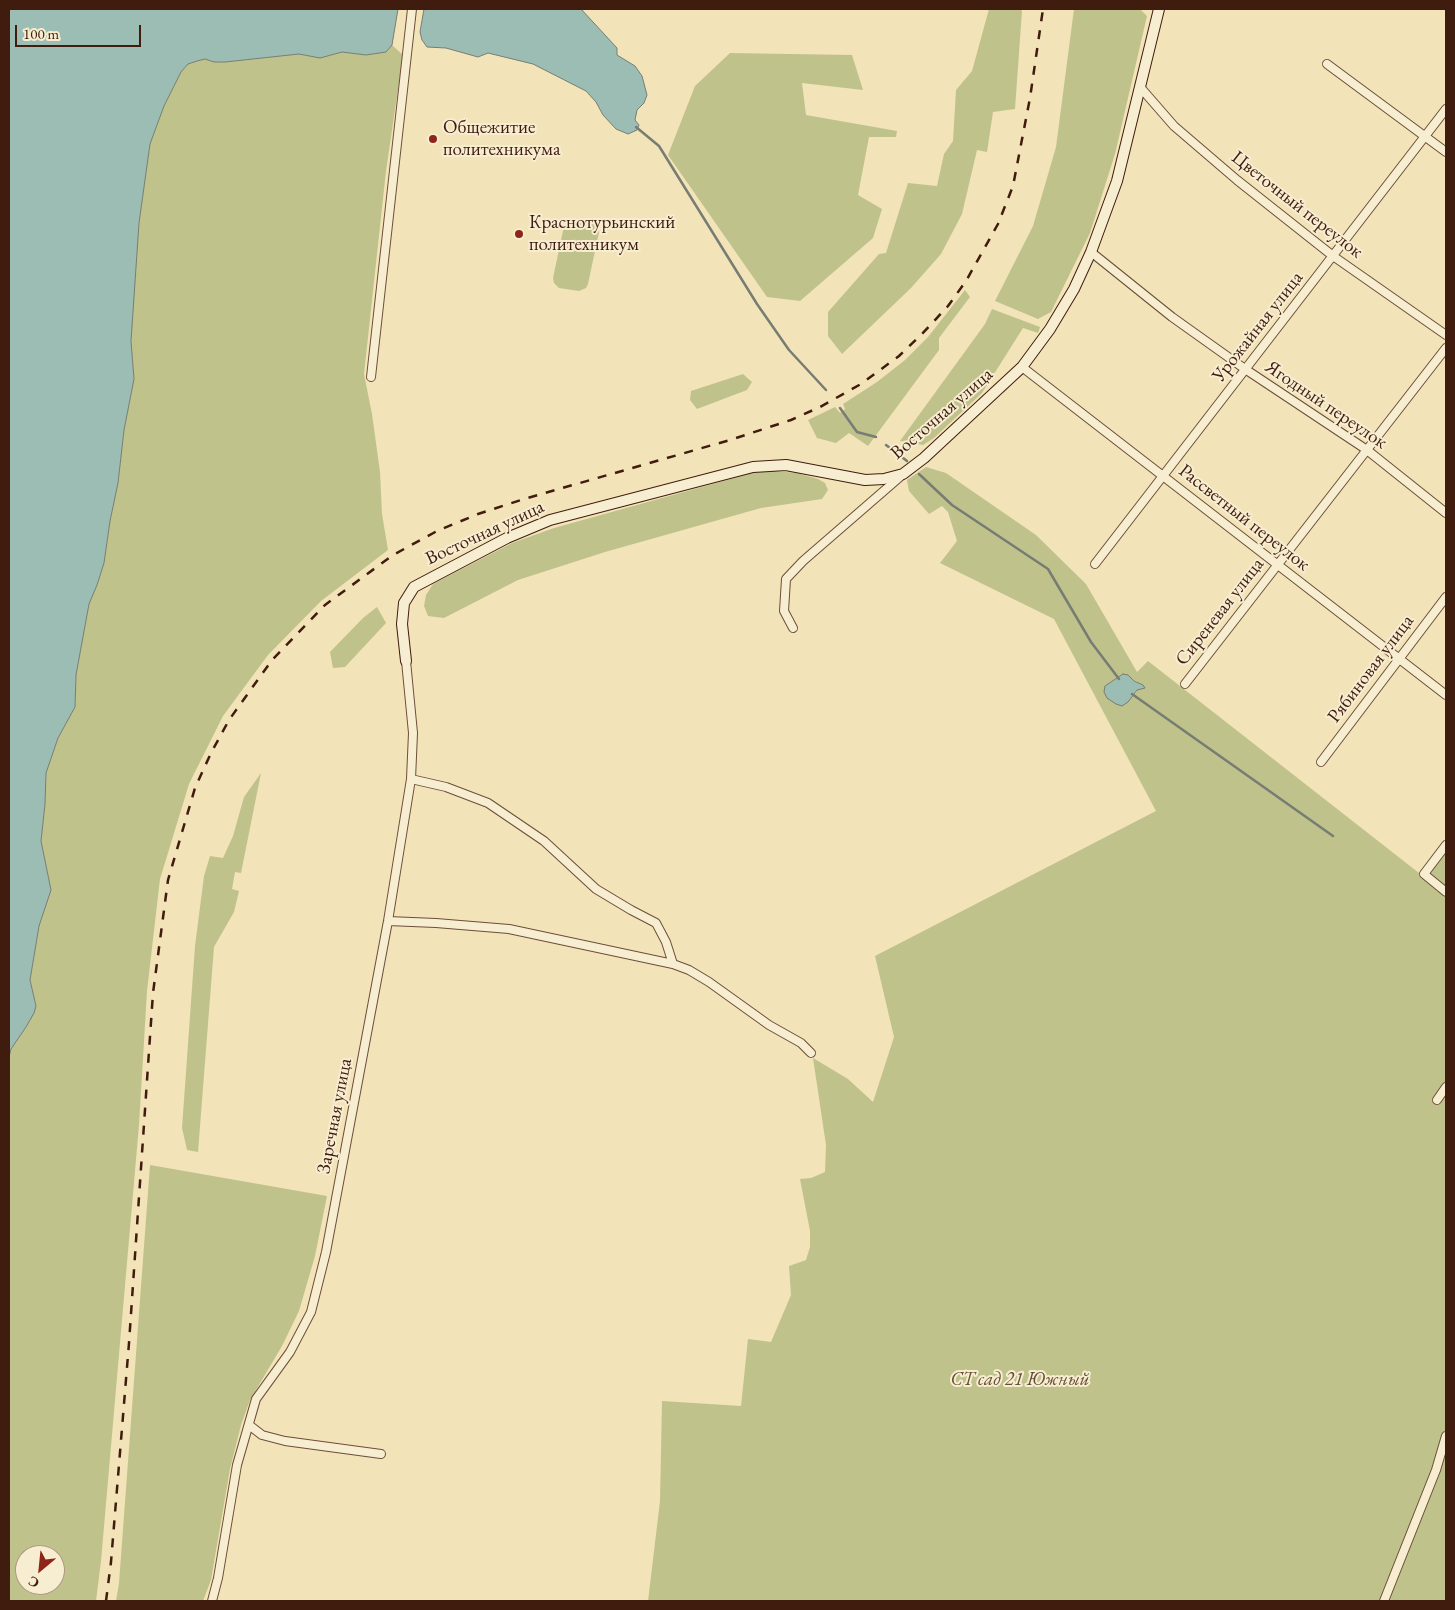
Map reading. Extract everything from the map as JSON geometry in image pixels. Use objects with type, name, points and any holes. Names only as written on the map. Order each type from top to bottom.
[{"type":"street","points":[[371,377],[412,9]]},
{"type":"street","name":"Восточная улица","points":[[406,661],[402,624],[404,603],[414,587],[507,538],[550,520],[753,467],[786,465],[864,480],[884,479],[903,474],[924,458],[1022,367],[1050,329],[1074,289],[1091,252],[1117,181],[1159,9]]},
{"type":"street","points":[[1327,64],[1446,152]]},
{"type":"street","name":"Цветочный переулок","points":[[1140,87],[1181,132],[1237,180],[1333,256],[1446,335]]},
{"type":"street","name":"Урожайная улица","points":[[1094,564],[1446,109]]},
{"type":"street","name":"Ягодный переулок","points":[[1091,252],[1172,317],[1245,369],[1367,450],[1446,513]]},
{"type":"street","name":"Сиреневая улица","points":[[1185,684],[1446,348]]},
{"type":"street","name":"Рассветный переулок","points":[[1022,367],[1446,695]]},
{"type":"street","points":[[793,628],[784,611],[786,579],[803,561],[903,474]]},
{"type":"street","name":"Рябиновая улица","points":[[1321,762],[1446,597]]},
{"type":"street","name":"Заречная улица","points":[[212,1601],[218,1578],[237,1466],[256,1399],[290,1352],[311,1312],[326,1252],[388,921],[411,779],[413,733],[406,661]]},
{"type":"street","points":[[411,779],[446,787],[488,803],[544,841],[596,889],[656,923],[666,942],[673,964]]},
{"type":"street","points":[[1446,845],[1424,874],[1446,892]]},
{"type":"street","points":[[388,921],[509,929],[673,964],[689,970],[709,982],[762,1020],[801,1043],[811,1053]]},
{"type":"street","points":[[1436,1100],[1446,1087]]},
{"type":"street","points":[[249,1425],[262,1435],[285,1441],[381,1454]]},
{"type":"street","points":[[1384,1601],[1436,1470],[1446,1436]]},
{"type":"green space","points":[[989,9],[1020,9],[1022,11],[1015,109],[993,112],[987,152],[977,150],[962,214],[941,254],[911,288],[842,354],[828,336],[828,312],[879,254],[886,253],[908,183],[937,186],[944,154],[953,141],[956,90],[972,71]]},
{"type":"green space","points":[[1074,9],[1140,9],[1147,16],[1115,154],[1090,233],[1051,312],[1038,319],[995,301],[1033,226],[1056,147]]},
{"type":"green space","points":[[392,45],[403,55],[386,171],[364,374],[380,472],[382,514],[388,550],[321,601],[268,655],[223,716],[189,784],[160,879],[147,991],[139,1125],[96,1601],[9,1601],[9,1057],[11,1049],[26,1027],[36,1006],[30,980],[39,926],[51,890],[41,841],[46,773],[58,738],[75,707],[76,675],[89,604],[104,563],[118,483],[124,430],[134,379],[131,341],[133,299],[139,223],[150,144],[164,106],[181,72],[188,64],[205,59],[214,62],[225,62],[299,54],[320,58],[342,52],[366,55],[386,52]]},
{"type":"green space","points":[[730,53],[852,55],[863,90],[802,83],[806,115],[897,131],[896,137],[869,137],[858,195],[882,209],[873,238],[800,301],[767,297],[668,155],[695,86]]},
{"type":"green space","points":[[573,218],[592,222],[599,232],[588,284],[586,288],[579,291],[559,288],[554,283],[553,278],[564,226],[566,222]]},
{"type":"green space","points":[[965,290],[970,297],[939,338],[939,350],[868,446],[849,433],[836,443],[817,438],[808,420],[835,407],[840,413],[845,409],[843,404],[877,382],[905,360],[928,337]]},
{"type":"green space","points":[[992,309],[1040,327],[1038,333],[1023,328],[982,393],[934,438],[923,445],[900,441],[985,324]]},
{"type":"green space","points":[[743,374],[752,382],[747,390],[697,409],[690,400],[691,391]]},
{"type":"green space","name":"СТ сад 21 Южный","points":[[926,467],[946,473],[1036,535],[1086,584],[1137,672],[1148,661],[1419,873],[1431,872],[1446,851],[1446,1601],[648,1601],[660,1501],[662,1401],[741,1406],[748,1339],[771,1342],[791,1295],[789,1266],[806,1260],[810,1247],[810,1231],[800,1179],[811,1178],[825,1172],[826,1145],[813,1058],[848,1079],[873,1102],[894,1037],[875,956],[1156,811],[1054,619],[940,563],[957,541],[948,512],[942,506],[929,514],[909,491],[907,480]],"holes":[[[1123,674],[1137,682],[1135,694],[1105,686]]]},
{"type":"green space","points":[[763,470],[797,473],[818,479],[825,483],[828,490],[822,499],[761,508],[605,552],[518,580],[444,618],[428,616],[424,606],[426,595],[433,584],[512,543],[554,528]]},
{"type":"green space","points":[[377,607],[386,623],[345,667],[333,668],[330,652],[363,618]]},
{"type":"green space","points":[[261,773],[241,873],[235,872],[232,889],[239,891],[234,912],[214,947],[198,1152],[187,1150],[182,1128],[195,946],[204,876],[210,856],[223,858],[233,836],[244,797]]},
{"type":"green space","points":[[150,1165],[327,1196],[315,1256],[299,1311],[282,1346],[250,1400],[241,1425],[230,1469],[211,1580],[203,1601],[116,1601],[119,1583]]},
{"type":"water","points":[[9,9],[398,9],[392,45],[386,52],[366,55],[342,52],[320,58],[299,54],[225,62],[214,62],[205,59],[188,64],[181,72],[164,106],[150,144],[139,223],[131,341],[134,379],[124,430],[118,483],[104,563],[89,604],[76,675],[75,707],[58,738],[46,773],[41,841],[51,890],[39,926],[30,980],[36,1006],[26,1027],[11,1049],[9,1057]]},
{"type":"water","points":[[424,9],[581,9],[617,48],[617,55],[635,66],[642,76],[647,95],[644,103],[637,110],[635,120],[639,125],[637,130],[628,134],[616,129],[603,115],[596,102],[586,91],[533,64],[488,53],[478,57],[446,48],[427,47],[422,40],[420,32]]},
{"type":"water","points":[[1123,674],[1128,675],[1145,688],[1137,690],[1128,702],[1122,706],[1107,698],[1104,692],[1105,686]]},
{"type":"waterway","points":[[636,127],[659,146],[757,304],[789,350],[826,390]]},
{"type":"waterway","points":[[840,408],[857,432],[876,437]]},
{"type":"waterway","points":[[886,445],[907,461]]},
{"type":"waterway","points":[[919,474],[952,505],[1048,569],[1091,642],[1119,679]]},
{"type":"waterway","points":[[1132,694],[1333,836]]},
{"type":"railway","points":[[106,1601],[111,1562],[129,1343],[153,993],[168,880],[195,788],[229,720],[272,660],[325,605],[393,555],[437,531],[478,514],[524,499],[730,440],[791,420],[820,407],[861,384],[899,356],[948,306],[966,281],[998,224],[1013,186],[1030,98],[1043,9]]},
{"type":"place","name":"Общежитие политехникума","points":[[433,139]]},
{"type":"place","name":"Краснотурьинский политехникум","points":[[519,234]]}]
